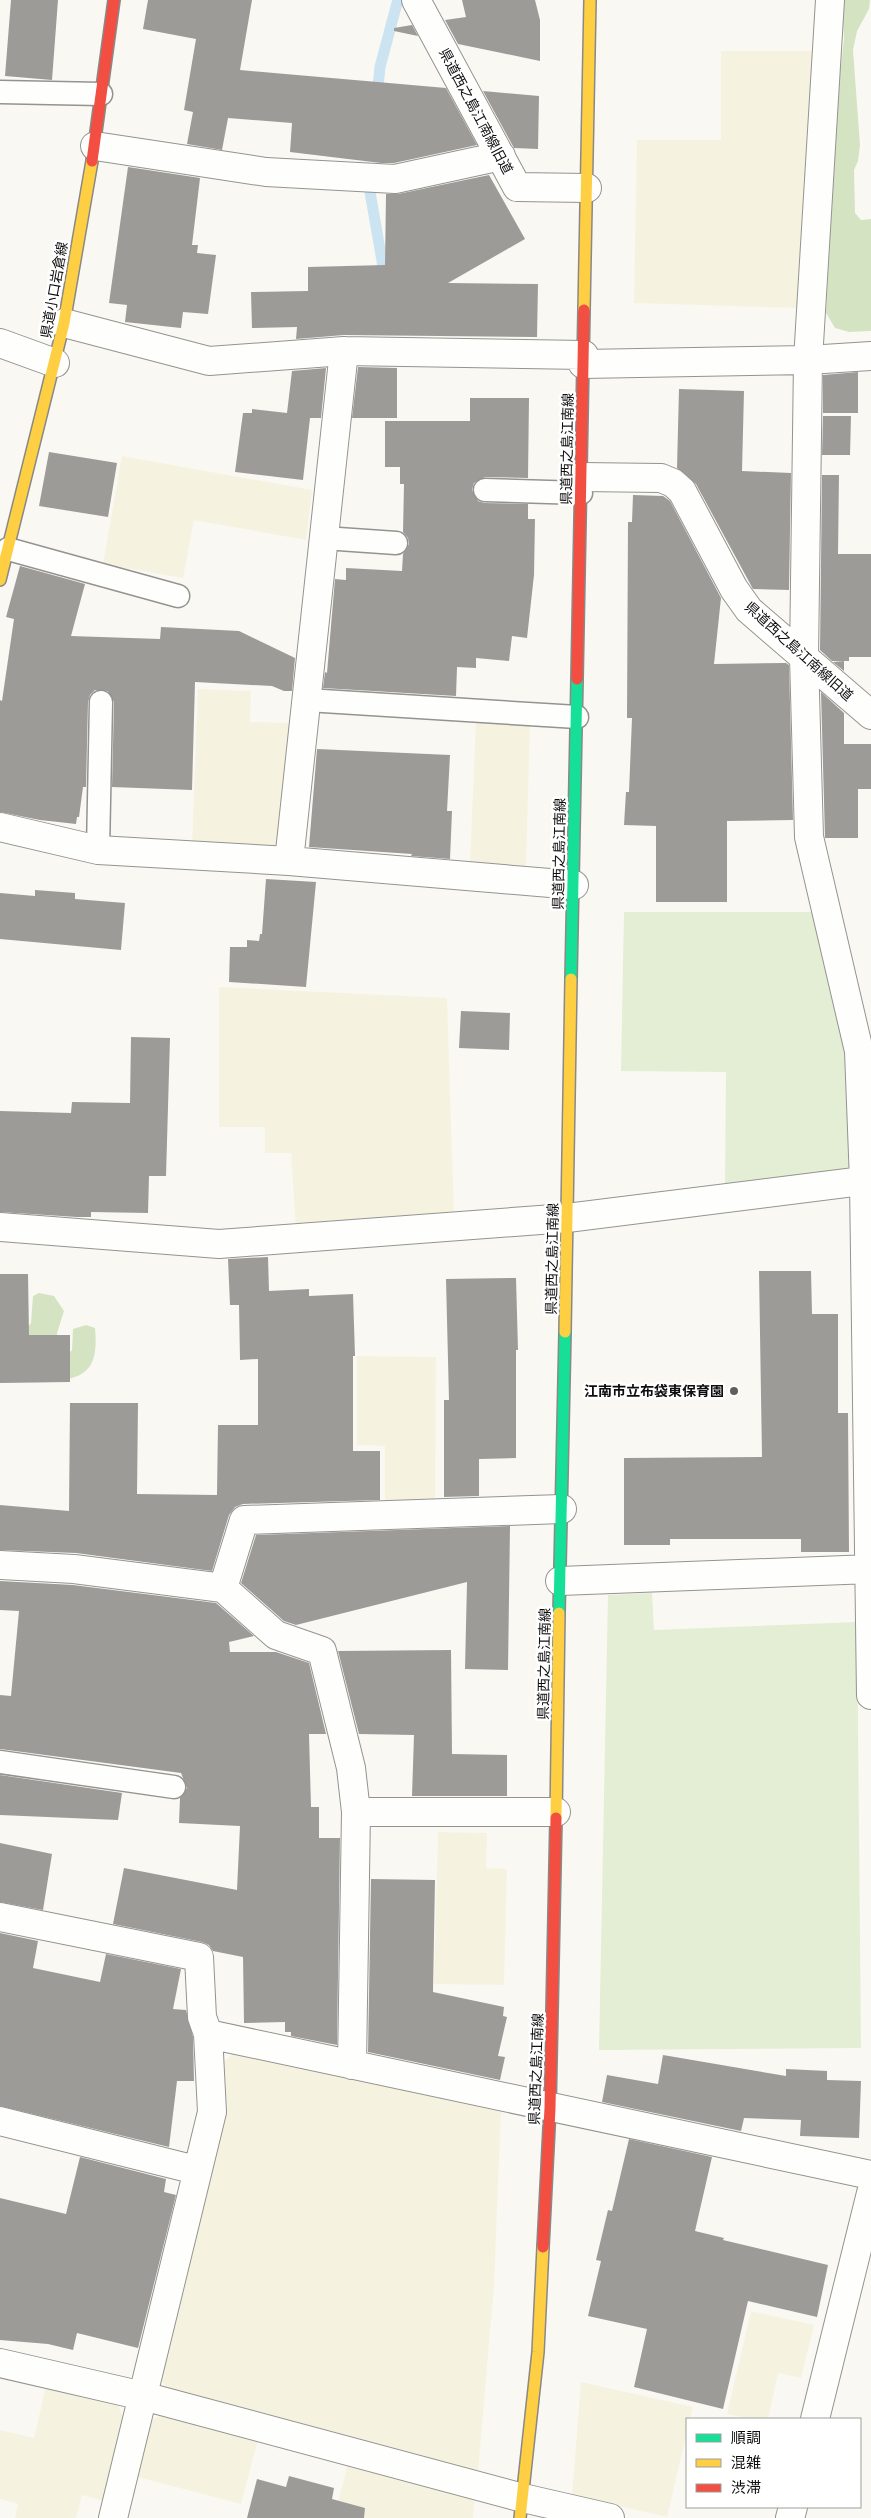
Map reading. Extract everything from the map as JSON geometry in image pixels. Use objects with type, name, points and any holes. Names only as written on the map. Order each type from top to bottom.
[{"type":"main road","name":"県道小口岩倉線","points":[[0,580],[56,363],[64,324],[94,146],[114,0]]},
{"type":"main road","name":"県道西之島江南線","points":[[521,2508],[538,2352],[550,2108],[590,0]]},
{"type":"street","name":"県道西之島江南線旧道","points":[[416,0],[517,187],[587,188]]},
{"type":"street","points":[[830,0],[808,360],[804,657],[809,837],[859,1051],[868,1180],[871,1695]]},
{"type":"street","points":[[94,146],[266,172],[395,179],[501,156]]},
{"type":"street","points":[[64,324],[209,361],[344,351],[584,360],[808,360],[871,356]]},
{"type":"street","points":[[0,342],[56,363]]},
{"type":"street","points":[[289,861],[344,351]]},
{"type":"street","name":"県道西之島江南線旧道","points":[[581,485],[661,478],[673,483],[682,491],[734,590],[749,610],[871,715]]},
{"type":"street","points":[[0,826],[98,850],[158,856],[289,861],[574,886]]},
{"type":"street","points":[[0,1227],[219,1244],[567,1218],[868,1180]]},
{"type":"street","points":[[223,1588],[244,1520],[562,1509]]},
{"type":"street","points":[[0,1565],[74,1569],[223,1588],[276,1635],[322,1651],[351,1768],[356,1812],[352,2065]]},
{"type":"street","points":[[560,1581],[870,1569]]},
{"type":"street","points":[[356,1812],[556,1812]]},
{"type":"street","points":[[0,1918],[199,1956],[202,2017],[208,2034],[212,2112],[196,2170],[113,2518]]},
{"type":"street","points":[[208,2034],[871,2175]]},
{"type":"street","points":[[0,2121],[196,2170]]},
{"type":"street","points":[[815,2418],[871,2193]]},
{"type":"street","points":[[0,2363],[143,2396],[521,2508],[610,2518]]},
{"type":"lane","points":[[0,92],[102,94]]},
{"type":"lane","points":[[485,490],[581,485]]},
{"type":"lane","points":[[324,538],[396,543]]},
{"type":"lane","points":[[8,549],[178,596]]},
{"type":"lane","points":[[307,700],[577,717]]},
{"type":"lane","points":[[98,850],[102,702]]},
{"type":"lane","points":[[0,1762],[174,1787]]},
{"type":"shaded area","points":[[721,51],[814,51],[799,308],[634,303],[637,140],[721,140]]},
{"type":"shaded area","points":[[122,456],[312,490],[306,540],[194,520],[183,578],[103,564]]},
{"type":"shaded area","points":[[198,689],[251,691],[250,722],[292,723],[277,849],[192,846]]},
{"type":"shaded area","points":[[476,721],[530,724],[526,867],[470,863]]},
{"type":"shaded area","points":[[219,987],[447,998],[454,1216],[296,1230],[291,1153],[265,1153],[265,1127],[219,1127]]},
{"type":"shaded area","points":[[357,1356],[436,1357],[435,1503],[385,1502],[385,1446],[357,1445]]},
{"type":"shaded area","points":[[438,1832],[487,1833],[486,1868],[507,1869],[504,1985],[434,1984]]},
{"type":"shaded area","points":[[234,2052],[501,2112],[494,2285],[478,2473],[169,2391],[161,2380],[227,2107],[224,2062]]},
{"type":"shaded area","points":[[751,2311],[814,2325],[801,2378],[778,2373],[768,2418],[746,2418],[727,2414]]},
{"type":"shaded area","points":[[581,2382],[693,2407],[690,2418],[686,2418],[686,2436],[667,2517],[572,2495]]},
{"type":"shaded area","points":[[46,2386],[117,2403],[124,2419],[105,2501],[82,2495],[76,2518],[15,2518],[18,2504],[0,2499],[0,2430],[34,2438]]},
{"type":"shaded area","points":[[161,2415],[258,2440],[241,2504],[134,2476],[147,2423]]},
{"type":"shaded area","points":[[348,2463],[475,2496],[473,2518],[334,2518]]},
{"type":"green space","points":[[842,0],[870,0],[869,9],[857,31],[853,50],[860,145],[858,161],[854,170],[855,213],[861,220],[871,219],[871,331],[849,332],[835,328],[826,313],[837,101],[844,39]]},
{"type":"green space","points":[[624,912],[819,912],[851,1054],[853,1169],[725,1185],[726,1072],[621,1071]]},
{"type":"green space","points":[[39,1293],[54,1296],[64,1311],[57,1333],[57,1350],[59,1352],[70,1352],[72,1350],[73,1329],[86,1325],[95,1328],[96,1345],[94,1357],[89,1367],[83,1373],[63,1380],[34,1381],[27,1329],[31,1323],[33,1296]]},
{"type":"green space","points":[[652,1593],[654,1630],[857,1622],[861,2048],[599,2050],[608,1595]]},
{"type":"building","points":[[11,0],[58,0],[52,80],[5,76]]},
{"type":"building","points":[[148,0],[252,0],[240,70],[446,88],[477,145],[394,163],[381,163],[290,152],[292,123],[228,118],[222,150],[187,144],[193,112],[184,110],[196,39],[143,29]]},
{"type":"building","points":[[462,0],[535,0],[540,20],[540,61],[458,44],[445,20],[466,17]]},
{"type":"building","points":[[412,25],[418,36],[394,31],[394,28]]},
{"type":"building","points":[[483,91],[539,96],[538,149],[514,148]]},
{"type":"building","points":[[128,167],[200,178],[192,245],[198,245],[197,253],[216,255],[208,314],[183,312],[181,328],[125,322],[127,305],[109,303]]},
{"type":"building","points":[[489,175],[525,239],[448,283],[538,284],[537,337],[344,335],[296,339],[297,327],[252,328],[251,292],[308,291],[308,267],[385,265],[386,194],[398,194]]},
{"type":"building","points":[[358,367],[397,368],[397,418],[352,418]]},
{"type":"building","points":[[326,368],[321,418],[310,418],[303,480],[235,472],[243,413],[252,413],[252,409],[287,413],[292,371]]},
{"type":"building","points":[[858,372],[858,413],[823,413],[823,375]]},
{"type":"building","points":[[679,389],[744,391],[742,471],[791,473],[789,590],[753,589],[696,484],[677,468]]},
{"type":"building","points":[[470,398],[529,398],[528,478],[485,477],[474,483],[472,490],[478,501],[484,503],[528,504],[528,519],[535,519],[534,575],[527,638],[512,636],[509,661],[476,658],[476,668],[457,667],[456,696],[323,688],[325,672],[327,673],[335,579],[346,580],[346,568],[402,571],[403,554],[409,544],[408,538],[403,532],[404,484],[400,484],[400,467],[385,467],[385,421],[470,421]]},
{"type":"building","points":[[823,416],[851,416],[850,455],[822,455]]},
{"type":"building","points":[[49,452],[117,463],[108,517],[39,506]]},
{"type":"building","points":[[822,475],[839,475],[838,554],[871,554],[871,657],[849,657],[849,661],[832,661],[820,650]]},
{"type":"building","points":[[633,495],[663,496],[670,501],[721,598],[714,664],[786,663],[789,665],[793,820],[727,821],[727,902],[656,902],[656,826],[624,825],[626,792],[629,792],[632,718],[627,718],[628,522],[632,522]]},
{"type":"building","points":[[20,566],[85,584],[71,636],[160,639],[161,627],[239,631],[295,658],[292,691],[284,691],[272,686],[195,682],[192,790],[112,787],[114,702],[108,691],[95,690],[90,695],[88,702],[86,787],[83,787],[79,817],[77,817],[76,824],[40,820],[0,812],[0,700],[2,701],[14,619],[6,617]]},
{"type":"building","points":[[844,661],[844,671],[833,662]]},
{"type":"building","points":[[821,692],[844,713],[844,744],[871,744],[871,789],[858,789],[858,838],[825,838]]},
{"type":"building","points":[[317,749],[450,755],[447,811],[452,811],[450,859],[411,856],[412,854],[309,847]]},
{"type":"building","points":[[266,879],[316,882],[306,987],[229,982],[230,947],[247,947],[247,940],[259,941],[260,934],[262,934]]},
{"type":"building","points":[[35,890],[75,893],[75,899],[125,903],[121,950],[0,939],[0,893],[35,896]]},
{"type":"building","points":[[461,1011],[510,1013],[509,1050],[459,1048]]},
{"type":"building","points":[[131,1037],[170,1038],[166,1176],[149,1176],[148,1213],[91,1212],[91,1217],[77,1217],[0,1212],[0,1111],[71,1113],[72,1102],[130,1103]]},
{"type":"building","points":[[268,1257],[269,1291],[309,1289],[309,1296],[353,1294],[355,1356],[353,1356],[353,1451],[380,1451],[380,1500],[243,1504],[235,1507],[229,1515],[212,1571],[76,1553],[0,1550],[0,1505],[69,1511],[70,1403],[138,1403],[137,1494],[217,1495],[218,1425],[258,1425],[258,1359],[240,1360],[239,1305],[230,1305],[228,1259]]},
{"type":"building","points":[[759,1271],[811,1271],[812,1314],[838,1314],[838,1413],[848,1413],[849,1552],[801,1552],[801,1539],[670,1539],[670,1545],[624,1545],[624,1458],[762,1457]]},
{"type":"building","points":[[0,1274],[28,1274],[29,1335],[70,1335],[70,1382],[0,1383]]},
{"type":"building","points":[[516,1278],[518,1350],[516,1350],[516,1458],[479,1459],[479,1496],[444,1497],[444,1400],[449,1400],[446,1279]]},
{"type":"building","points":[[510,1526],[508,1670],[465,1669],[467,1582],[296,1625],[284,1621],[241,1583],[256,1535]]},
{"type":"building","points":[[0,1581],[73,1585],[216,1603],[254,1636],[229,1642],[230,1652],[276,1652],[309,1663],[326,1734],[309,1734],[311,1807],[319,1807],[319,1838],[340,1838],[337,2045],[291,2036],[291,2032],[285,2032],[285,2022],[244,2023],[243,1957],[213,1951],[209,1945],[202,1942],[113,1924],[124,1868],[237,1890],[240,1826],[179,1823],[180,1798],[187,1788],[181,1773],[0,1749],[0,1695],[11,1696],[19,1611],[0,1610]]},
{"type":"building","points":[[451,1650],[452,1754],[507,1755],[507,1796],[412,1796],[414,1735],[359,1734],[338,1651]]},
{"type":"building","points":[[0,1775],[122,1793],[118,1820],[0,1815]]},
{"type":"building","points":[[0,1843],[52,1854],[43,1910],[0,1902]]},
{"type":"building","points":[[371,1879],[435,1880],[433,1992],[504,2007],[503,2016],[507,2017],[498,2056],[505,2057],[500,2080],[368,2052]]},
{"type":"building","points":[[0,1933],[38,1941],[33,1968],[100,1982],[106,1954],[181,1969],[173,2009],[186,2010],[193,2037],[194,2081],[177,2081],[169,2147],[0,2106]]},
{"type":"building","points":[[663,2055],[786,2076],[786,2069],[827,2071],[827,2080],[861,2081],[859,2138],[800,2136],[801,2120],[744,2118],[741,2131],[602,2102],[607,2075],[658,2084]]},
{"type":"building","points":[[629,2139],[712,2157],[695,2231],[724,2238],[723,2240],[828,2265],[817,2317],[748,2301],[723,2409],[634,2387],[647,2329],[588,2316],[601,2261],[596,2260],[608,2210],[612,2211]]},
{"type":"building","points":[[80,2157],[166,2179],[164,2192],[176,2195],[138,2348],[77,2333],[73,2350],[48,2344],[0,2340],[0,2198],[66,2214]]},
{"type":"building","points":[[289,2476],[334,2488],[332,2499],[365,2508],[364,2518],[247,2518],[257,2479],[286,2487]]},
{"type":"waterway","points":[[377,97],[380,67],[397,3]]},
{"type":"waterway","points":[[370,192],[385,278]]},
{"type":"traffic: fast","points":[[571,979],[577,679]]},
{"type":"traffic: fast","points":[[559,1613],[565,1332]]},
{"type":"traffic: slow","points":[[584,310],[590,0]]},
{"type":"traffic: slow","points":[[0,580],[64,323],[92,161]]},
{"type":"traffic: slow","points":[[565,1332],[571,979]]},
{"type":"traffic: slow","points":[[556,1818],[559,1613]]},
{"type":"traffic: slow","points":[[520,2518],[538,2352],[543,2247]]},
{"type":"traffic: jam","points":[[92,161],[114,0]]},
{"type":"traffic: jam","points":[[577,679],[584,310]]},
{"type":"traffic: jam","points":[[543,2247],[550,2108],[556,1818]]},
{"type":"place","name":"江南市立布袋東保育園","points":[[734,1391]]}]
